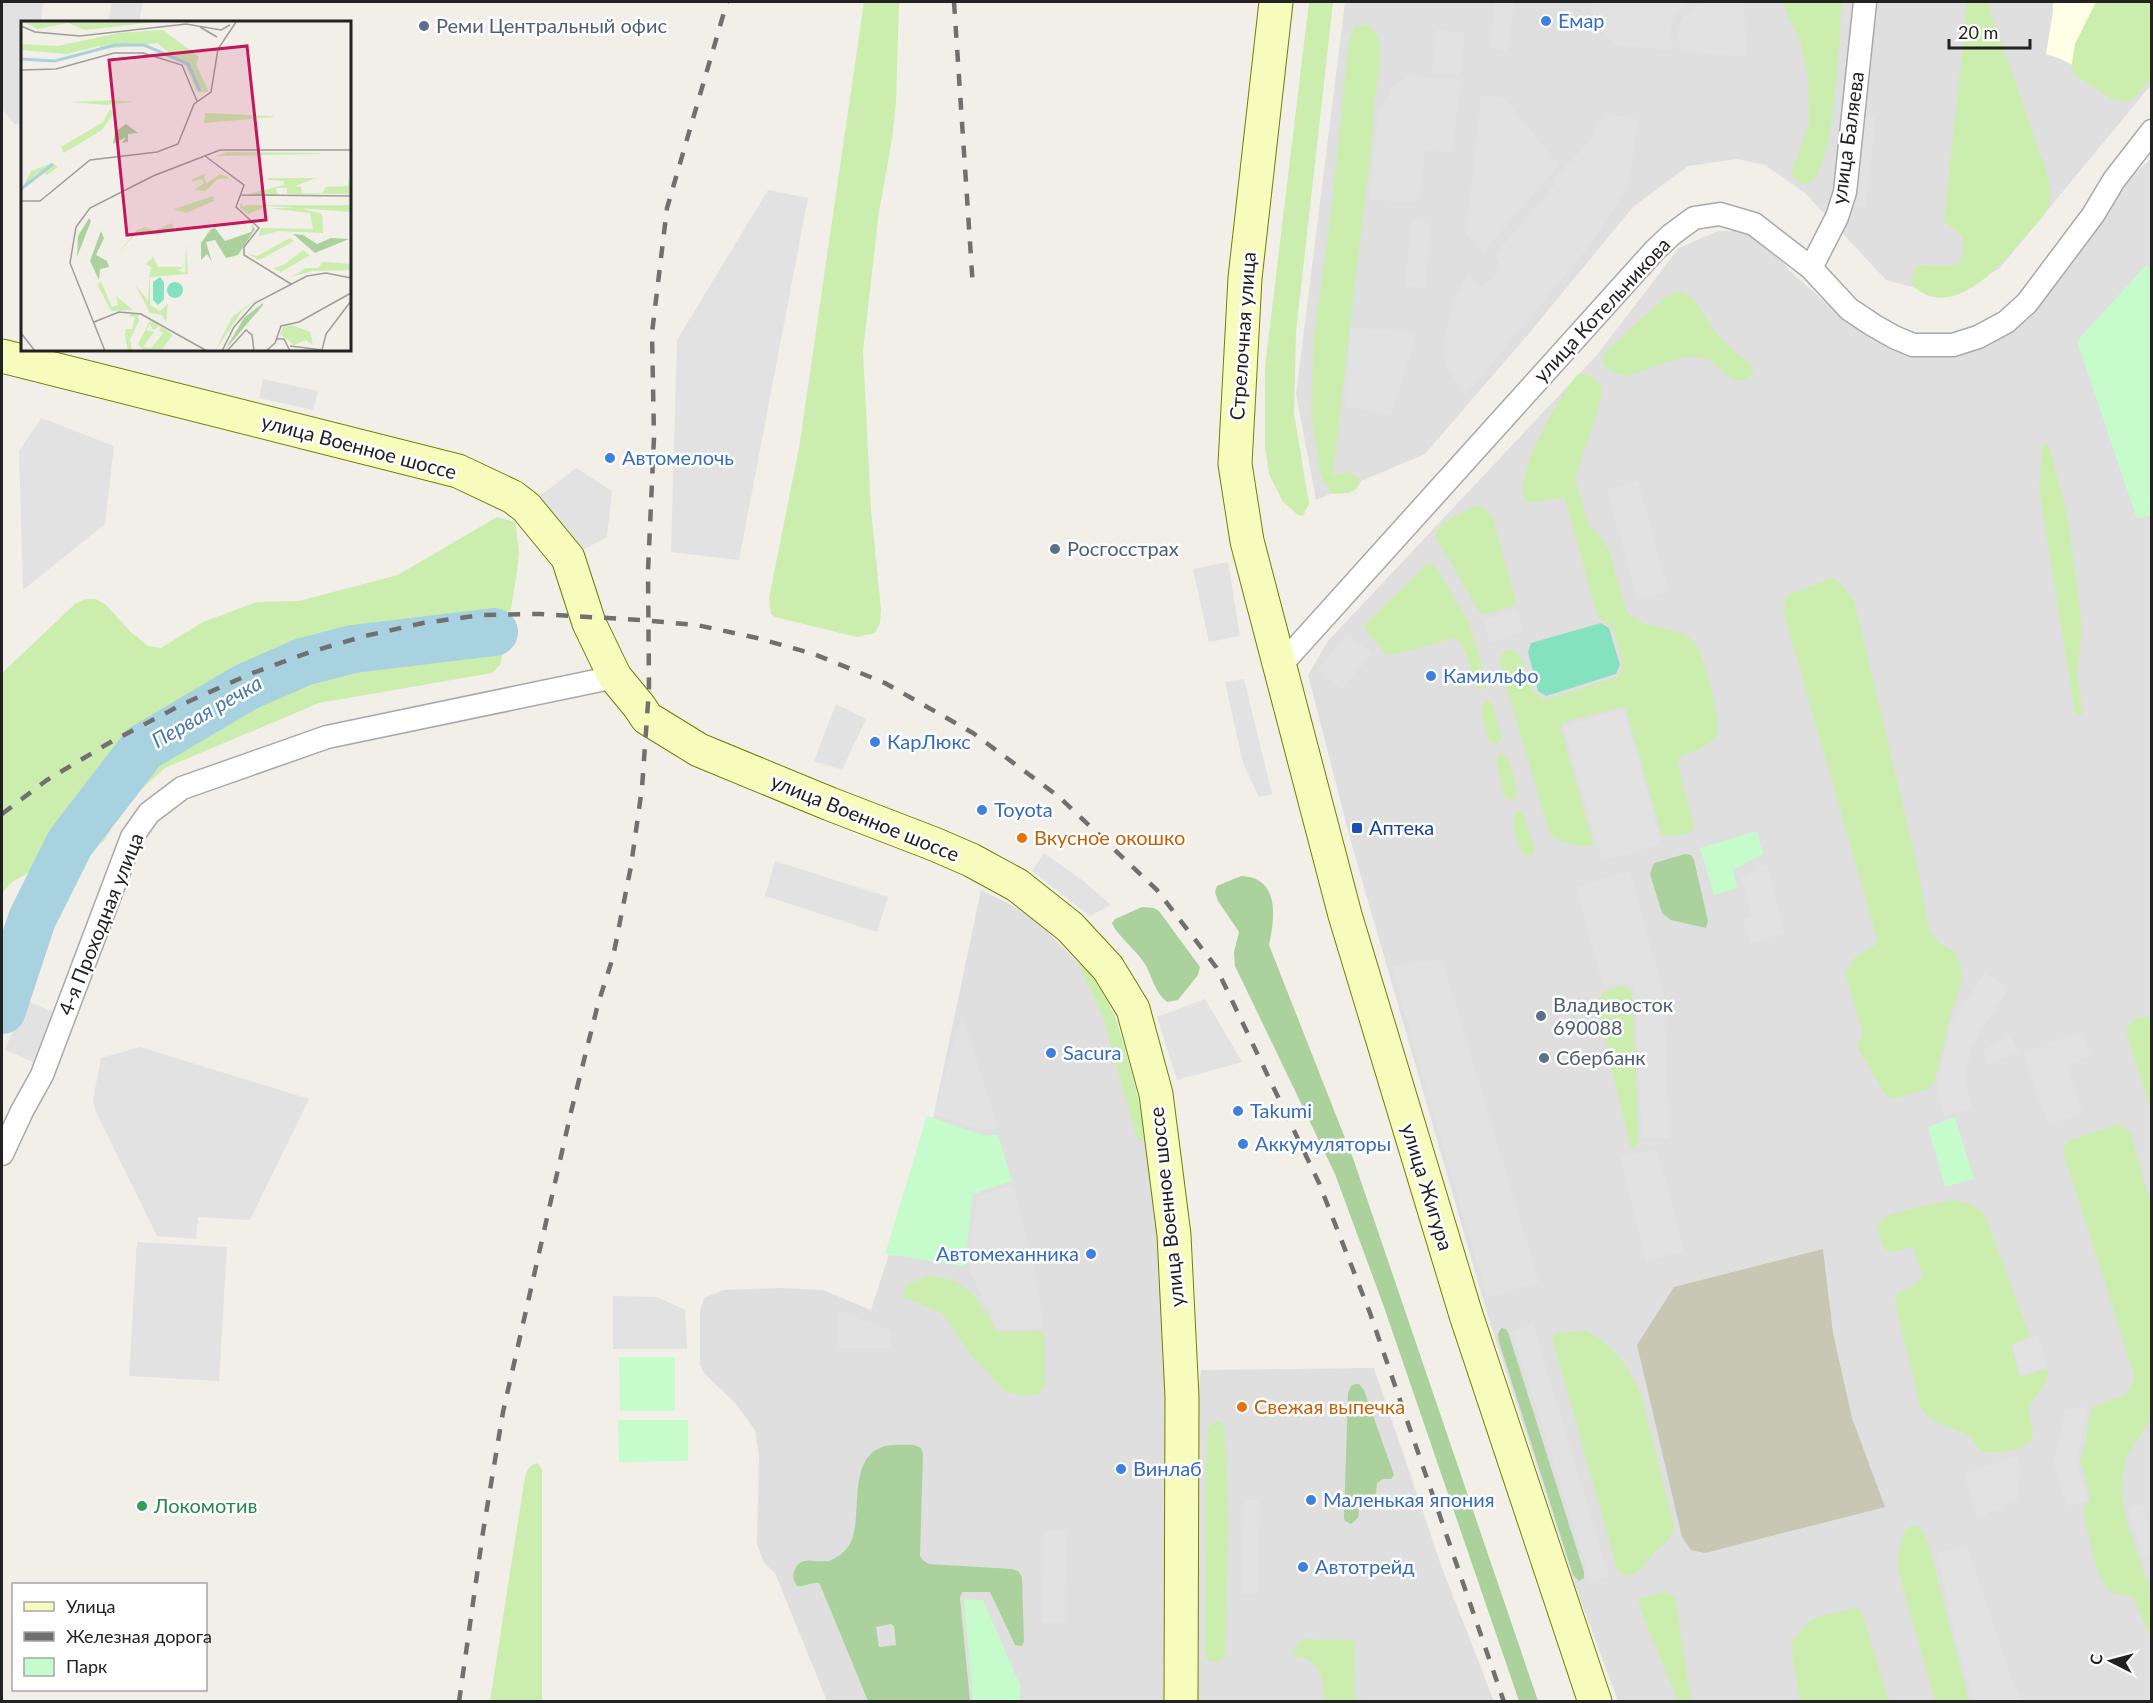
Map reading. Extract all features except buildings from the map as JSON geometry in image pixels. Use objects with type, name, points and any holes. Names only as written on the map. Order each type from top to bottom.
[{"type":"main road","name":"Стрелочная улица","points":[[1276,2],[1245,279],[1235,464],[1247,541],[1280,666]]},
{"type":"main road","name":"улица Военное шоссе","points":[[2,356],[109,385],[135,389],[458,471],[513,497],[526,507],[568,558],[589,623],[615,677],[647,718],[699,750],[971,860],[1017,885],[1070,927],[1108,968],[1133,1009],[1155,1094],[1174,1235],[1182,1397],[1181,1701]]},
{"type":"main road","name":"улица Жигура","points":[[1280,666],[1342,905],[1456,1281],[1595,1701]]},
{"type":"street","name":"улица Баляева","points":[[1811,268],[1837,217],[1845,192],[1865,2]]},
{"type":"street","name":"улица Котельникова","points":[[1280,666],[1620,288],[1671,235],[1694,218],[1720,214],[1754,224],[1811,268],[1849,309],[1913,345],[1953,345],[1978,337],[2006,322],[2027,303],[2093,215],[2114,180],[2151,131]]},
{"type":"street","name":"4-я Проходная улица","points":[[2,1154],[22,1110],[42,1075],[132,837],[149,813],[182,788],[327,737],[615,677]]},
{"type":"shaded area","points":[[2,2],[43,2],[41,21],[21,21],[21,125],[14,124],[2,109]]},
{"type":"shaded area","points":[[112,2],[143,2],[139,21],[108,21]]},
{"type":"shaded area","points":[[1345,2],[2151,2],[2151,85],[1999,269],[1945,296],[1886,280],[1805,193],[1765,165],[1737,159],[1688,166],[1633,207],[1531,331],[1425,454],[1316,500],[1296,394]]},
{"type":"shaded area","points":[[1495,2],[1514,2],[1508,51],[1489,48]]},
{"type":"shaded area","points":[[1592,2],[1690,2],[1674,15],[1671,30],[1672,50],[1614,45],[1590,15]]},
{"type":"shaded area","points":[[1701,2],[1742,2],[1747,57],[1681,51],[1677,34],[1682,17]]},
{"type":"shaded area","points":[[2053,2],[2151,2],[2095,77],[2061,59],[2046,54]]},
{"type":"shaded area","points":[[1436,30],[1465,33],[1461,75],[1432,72]]},
{"type":"shaded area","points":[[1407,75],[1461,80],[1452,153],[1425,150],[1419,202],[1369,200],[1378,113],[1392,88]]},
{"type":"shaded area","points":[[1481,95],[1505,98],[1559,165],[1484,251],[1466,234]]},
{"type":"shaded area","points":[[1606,115],[1639,117],[1629,179],[1618,202],[1590,245],[1466,395],[1445,367],[1444,342],[1453,304],[1468,273],[1481,287],[1501,269],[1495,254],[1555,184],[1552,180],[1591,140],[1596,123]]},
{"type":"shaded area","points":[[1862,115],[1876,117],[1866,208],[1851,206]]},
{"type":"shaded area","points":[[2151,159],[2151,1701],[1618,1701],[1576,1588],[1487,1313],[1351,842],[1308,675],[1328,641],[1596,356],[1679,248],[1718,231],[1754,231],[1791,272],[1850,324],[1907,353],[1958,353],[2028,320],[2134,174]]},
{"type":"shaded area","points":[[768,190],[808,198],[739,560],[671,552],[677,340]]},
{"type":"shaded area","points":[[1411,219],[1431,221],[1425,288],[1405,286]]},
{"type":"shaded area","points":[[1350,327],[1417,333],[1391,415],[1346,407]]},
{"type":"shaded area","points":[[263,379],[318,391],[313,410],[259,398]]},
{"type":"shaded area","points":[[41,418],[114,446],[105,524],[23,590],[19,451]]},
{"type":"shaded area","points":[[576,468],[612,491],[607,537],[568,558],[526,507]]},
{"type":"shaded area","points":[[1638,481],[1669,592],[1638,601],[1607,490]]},
{"type":"shaded area","points":[[1228,562],[1240,636],[1209,642],[1193,569]]},
{"type":"shaded area","points":[[1516,609],[1524,631],[1490,643],[1483,621]]},
{"type":"shaded area","points":[[1347,633],[1372,653],[1342,690],[1318,670]]},
{"type":"shaded area","points":[[1244,679],[1272,794],[1259,797],[1243,763],[1225,682]]},
{"type":"shaded area","points":[[836,704],[866,719],[842,770],[814,761]]},
{"type":"shaded area","points":[[1624,709],[1662,844],[1602,861],[1563,726]]},
{"type":"shaded area","points":[[1044,853],[1082,880],[1111,905],[1090,916],[1032,871]]},
{"type":"shaded area","points":[[775,861],[888,897],[877,932],[765,896]]},
{"type":"shaded area","points":[[1767,864],[1785,933],[1750,943],[1743,919],[1751,916],[1741,877]]},
{"type":"shaded area","points":[[1630,871],[1664,995],[1669,1138],[1642,1138],[1634,983],[1603,986],[1576,887]]},
{"type":"shaded area","points":[[981,890],[1032,916],[1083,968],[1114,1013],[1134,1082],[1160,1236],[1169,1370],[1163,1701],[827,1701],[775,1573],[764,1563],[757,1544],[759,1456],[755,1430],[736,1404],[704,1373],[700,1365],[700,1311],[704,1298],[724,1290],[782,1288],[823,1290],[871,1310],[934,1114]]},
{"type":"shaded area","points":[[1442,959],[1539,1282],[1487,1298],[1391,966]]},
{"type":"shaded area","points":[[1985,972],[2009,988],[1972,1044],[1965,1080],[1973,1107],[1944,1116],[1937,1090],[1938,1075],[1951,1022]]},
{"type":"shaded area","points":[[1205,999],[1242,1062],[1177,1080],[1157,1017]]},
{"type":"shaded area","points":[[25,1000],[59,1014],[38,1064],[5,1050]]},
{"type":"shaded area","points":[[962,1015],[999,1129],[983,1130],[934,1114]]},
{"type":"shaded area","points":[[2082,1031],[2091,1056],[2067,1065],[2083,1113],[2048,1125],[2023,1053]]},
{"type":"shaded area","points":[[2010,1033],[2019,1052],[1987,1065],[1983,1051]]},
{"type":"shaded area","points":[[140,1047],[309,1099],[250,1220],[198,1217],[196,1239],[157,1236],[96,1112],[93,1100],[101,1058]]},
{"type":"shaded area","points":[[1657,1148],[1684,1251],[1646,1261],[1620,1158]]},
{"type":"shaded area","points":[[1013,1185],[1035,1272],[1044,1328],[999,1331],[968,1267],[977,1197]]},
{"type":"shaded area","points":[[137,1242],[227,1247],[219,1381],[129,1376]]},
{"type":"shaded area","points":[[1823,1249],[1833,1333],[1852,1418],[1885,1507],[1705,1553],[1691,1550],[1682,1537],[1637,1345],[1674,1287]]},
{"type":"shaded area","points":[[613,1296],[657,1297],[685,1310],[687,1349],[613,1349]]},
{"type":"shaded area","points":[[838,1310],[891,1331],[891,1348],[838,1348]]},
{"type":"shaded area","points":[[1533,1324],[1609,1577],[1591,1582],[1512,1331]]},
{"type":"shaded area","points":[[2038,1336],[2047,1367],[2021,1375],[2012,1345]]},
{"type":"shaded area","points":[[1374,1368],[1442,1568],[1494,1701],[1197,1702],[1195,1426],[1201,1370]]},
{"type":"shaded area","points":[[2087,1406],[2076,1462],[2088,1500],[2067,1506],[2053,1462],[2060,1439],[2064,1411]]},
{"type":"shaded area","points":[[2019,1455],[2020,1475],[2017,1501],[1978,1518],[1964,1474]]},
{"type":"shaded area","points":[[1243,1500],[1260,1500],[1258,1594],[1241,1594]]},
{"type":"shaded area","points":[[2143,1504],[2152,1533],[2151,1555],[2143,1557],[2128,1509]]},
{"type":"shaded area","points":[[1043,1531],[1066,1531],[1065,1622],[1042,1622]]},
{"type":"shaded area","points":[[1967,1546],[2014,1684],[2022,1701],[1974,1701],[1959,1653],[1937,1553]]},
{"type":"green space","points":[[864,2],[899,2],[896,102],[879,212],[863,351],[871,510],[881,609],[880,623],[875,633],[857,637],[775,617],[771,614],[769,598],[799,448]]},
{"type":"green space","points":[[1309,2],[1333,2],[1296,332],[1294,413],[1309,504],[1303,516],[1298,515],[1283,502],[1269,474],[1265,447],[1265,367]]},
{"type":"green space","points":[[1782,2],[1842,2],[1830,130],[1817,175],[1808,185],[1797,182],[1791,173],[1809,124],[1808,76],[1800,41]]},
{"type":"green space","points":[[1967,2],[1987,2],[2048,175],[2050,203],[2039,221],[1989,275],[1959,294],[1943,298],[1927,295],[1912,285],[1911,277],[1918,265],[1950,266],[1960,263],[1963,247],[1962,236],[1944,221]]},
{"type":"green space","points":[[2096,2],[2151,2],[2151,78],[2134,99],[2124,101],[2111,99],[2074,74],[2071,69],[2075,44]]},
{"type":"green space","points":[[1356,25],[1371,26],[1380,42],[1380,67],[1374,101],[1373,132],[1333,473],[1335,475],[1349,472],[1362,480],[1350,492],[1332,494],[1320,475],[1311,411],[1314,335],[1331,211],[1349,40]]},
{"type":"green space","points":[[2147,264],[2152,274],[2152,515],[2137,519],[2077,341]]},
{"type":"green space","points":[[1677,291],[1685,293],[1696,302],[1718,335],[1754,368],[1750,378],[1733,379],[1709,360],[1695,357],[1672,360],[1628,376],[1617,374],[1606,367],[1603,360],[1606,351],[1664,298]]},
{"type":"green space","points":[[1587,374],[1595,379],[1602,389],[1600,404],[1575,478],[1589,525],[1601,537],[1609,550],[1626,611],[1640,621],[1685,635],[1697,645],[1710,684],[1718,725],[1718,732],[1712,741],[1680,757],[1678,765],[1694,827],[1691,832],[1667,836],[1661,834],[1626,709],[1621,707],[1562,723],[1561,728],[1594,845],[1591,846],[1574,845],[1558,840],[1548,829],[1500,665],[1502,654],[1511,649],[1522,660],[1532,688],[1545,700],[1618,677],[1623,664],[1614,632],[1609,624],[1599,618],[1596,611],[1565,499],[1555,498],[1530,502],[1525,500],[1523,488],[1531,454],[1549,417],[1577,375]]},
{"type":"green space","points":[[2044,442],[2050,449],[2067,514],[2079,600],[2082,632],[2077,672],[2083,715],[2078,717],[2075,714],[2039,489]]},
{"type":"green space","points":[[1475,506],[1483,507],[1493,518],[1516,601],[1514,606],[1483,615],[1478,611],[1435,535],[1446,522]]},
{"type":"green space","points":[[497,517],[515,522],[519,551],[505,646],[500,665],[492,673],[319,703],[165,768],[125,804],[104,841],[81,855],[30,872],[12,882],[2,893],[2,673],[75,604],[86,599],[96,599],[106,605],[131,632],[148,646],[161,648],[203,622],[257,602],[299,601],[398,575]]},
{"type":"green space","points":[[1428,563],[1435,565],[1469,623],[1487,683],[1485,689],[1476,688],[1474,685],[1465,652],[1459,641],[1454,638],[1386,655],[1364,628],[1366,623]]},
{"type":"green space","points":[[1832,578],[1842,585],[1854,600],[1918,868],[1929,930],[1938,942],[1952,950],[1959,958],[1962,980],[1949,1021],[1935,1082],[1926,1090],[1893,1099],[1885,1094],[1857,1047],[1863,1034],[1845,973],[1856,956],[1874,946],[1877,938],[1784,614],[1786,596]]},
{"type":"green space","points":[[1601,623],[1609,628],[1620,665],[1616,674],[1546,696],[1538,691],[1528,652],[1531,643]]},
{"type":"green space","points":[[1483,701],[1489,701],[1493,706],[1502,737],[1496,745],[1490,743],[1488,739],[1481,711]]},
{"type":"green space","points":[[1499,754],[1504,754],[1507,758],[1514,775],[1516,794],[1512,800],[1504,795],[1496,761]]},
{"type":"green space","points":[[1515,811],[1522,812],[1535,849],[1531,856],[1527,857],[1523,854],[1517,843],[1513,822]]},
{"type":"green space","points":[[1757,831],[1763,854],[1733,870],[1737,888],[1714,895],[1700,848]]},
{"type":"green space","points":[[1685,854],[1691,855],[1694,860],[1708,921],[1706,928],[1671,920],[1662,913],[1650,874],[1654,863]]},
{"type":"green space","points":[[1241,876],[1254,878],[1263,883],[1269,891],[1273,923],[1269,945],[1354,1161],[1538,1701],[1519,1701],[1384,1307],[1335,1174],[1235,966],[1234,952],[1239,932],[1218,901],[1215,892],[1217,886]]},
{"type":"green space","points":[[1142,907],[1159,911],[1200,967],[1198,975],[1178,1000],[1167,1002],[1163,998],[1145,964],[1112,923],[1115,919]]},
{"type":"green space","points":[[1080,961],[1095,980],[1118,1026],[1142,1117],[1143,1140],[1140,1141],[1136,1136],[1103,1018],[1079,965]]},
{"type":"green space","points":[[1620,986],[1632,992],[1638,1125],[1638,1143],[1635,1148],[1631,1148],[1629,1142],[1597,1007],[1598,999],[1605,991]]},
{"type":"green space","points":[[2152,1017],[2151,1109],[2126,1033],[2129,1024],[2138,1018]]},
{"type":"green space","points":[[927,1116],[983,1135],[998,1135],[1012,1181],[973,1194],[964,1266],[885,1254]]},
{"type":"green space","points":[[1955,1117],[1974,1179],[1945,1187],[1928,1127]]},
{"type":"green space","points":[[2118,1124],[2130,1132],[2151,1204],[2152,1416],[2127,1456],[2122,1494],[2126,1519],[2151,1589],[2151,1639],[2133,1597],[2118,1595],[2110,1591],[2101,1578],[2085,1521],[2084,1507],[2090,1497],[2080,1461],[2086,1443],[2088,1419],[2093,1407],[2127,1394],[2134,1380],[2063,1152],[2066,1142]]},
{"type":"green space","points":[[1954,1200],[1970,1204],[1984,1213],[2030,1336],[2011,1345],[2020,1376],[2048,1370],[2046,1381],[2029,1410],[2033,1437],[2023,1446],[2009,1451],[1980,1451],[1968,1436],[1936,1422],[1921,1409],[1895,1303],[1902,1291],[1920,1280],[1923,1275],[1913,1247],[1895,1252],[1888,1251],[1881,1242],[1877,1225],[1890,1215]]},
{"type":"green space","points":[[927,1276],[952,1280],[971,1292],[985,1310],[997,1332],[1042,1331],[1045,1337],[1045,1385],[1040,1394],[1023,1396],[1004,1391],[969,1353],[942,1313],[903,1297],[906,1285]]},
{"type":"green space","points":[[1501,1328],[1508,1332],[1584,1572],[1584,1578],[1579,1581],[1573,1575],[1499,1342],[1498,1334]]},
{"type":"green space","points":[[1586,1331],[1612,1349],[1637,1386],[1674,1526],[1668,1541],[1634,1574],[1623,1574],[1617,1569],[1552,1337],[1555,1333]]},
{"type":"green space","points":[[619,1357],[675,1357],[675,1411],[620,1411]]},
{"type":"green space","points":[[1359,1384],[1364,1390],[1394,1475],[1391,1479],[1383,1479],[1377,1483],[1376,1494],[1361,1495],[1358,1518],[1351,1524],[1344,1518],[1348,1393],[1351,1386]]},
{"type":"green space","points":[[618,1420],[688,1420],[688,1461],[619,1462]]},
{"type":"green space","points":[[1219,1421],[1223,1424],[1226,1453],[1228,1538],[1225,1653],[1224,1658],[1215,1662],[1206,1658],[1205,1653],[1206,1469],[1208,1428]]},
{"type":"green space","points":[[914,1445],[921,1448],[923,1454],[920,1556],[924,1561],[929,1564],[1012,1569],[1018,1571],[1022,1577],[1024,1641],[1022,1646],[1015,1645],[990,1592],[962,1592],[960,1598],[970,1701],[868,1701],[819,1583],[797,1586],[794,1580],[794,1571],[801,1562],[831,1560],[850,1544],[854,1533],[860,1476],[871,1454],[886,1446]],"holes":[[[891,1624],[894,1626],[896,1645],[879,1647],[876,1627]]]},
{"type":"green space","points":[[538,1463],[542,1470],[542,1701],[490,1701],[526,1473],[529,1468]]},
{"type":"green space","points":[[1910,1526],[1918,1526],[1929,1545],[1969,1701],[1935,1701],[1897,1560],[1903,1534]]},
{"type":"green space","points":[[1665,1592],[1674,1596],[1677,1608],[1691,1701],[1678,1701],[1638,1604],[1641,1598]]},
{"type":"green space","points":[[964,1599],[983,1600],[1020,1685],[1020,1701],[973,1701]]},
{"type":"green space","points":[[1855,1608],[1862,1612],[1889,1701],[1800,1701],[1791,1648],[1792,1640],[1812,1620]]},
{"type":"green space","points":[[1304,1639],[1351,1640],[1355,1643],[1354,1695],[1357,1699],[1370,1701],[1324,1701],[1322,1677],[1316,1666],[1292,1653],[1299,1641]]},
{"type":"waterway","name":"Первая речка","points":[[2,1010],[32,919],[70,843],[143,748],[246,687],[303,662],[353,649],[494,632]]},
{"type":"railway","points":[[459,1702],[503,1412],[571,1112],[598,1004],[613,957],[631,866],[642,788],[649,689],[648,571],[654,437],[652,333],[667,208],[727,2]]},
{"type":"railway","points":[[954,2],[973,288]]},
{"type":"railway","points":[[2,814],[47,780],[109,743],[183,704],[250,674],[310,652],[365,636],[423,623],[482,615],[539,614],[640,620],[697,625],[757,638],[814,654],[885,683],[973,733],[1058,796],[1157,890],[1216,967],[1319,1183],[1370,1313],[1504,1702]]},
{"type":"place","name":"Емар","points":[[1546,21]]},
{"type":"place","name":"Реми Центральный офис","points":[[424,26]]},
{"type":"place","name":"Автомелочь","points":[[610,458]]},
{"type":"place","name":"Росгосстрах","points":[[1055,549]]},
{"type":"place","name":"Камильфо","points":[[1431,676]]},
{"type":"place","name":"КарЛюкс","points":[[875,742]]},
{"type":"place","name":"Toyota","points":[[982,810]]},
{"type":"place","name":"Аптека","points":[[1357,828]]},
{"type":"place","name":"Вкусное окошко","points":[[1022,838]]},
{"type":"place","name":"Владивосток 690088","points":[[1541,1016]]},
{"type":"place","name":"Sacura","points":[[1051,1053]]},
{"type":"place","name":"Сбербанк","points":[[1544,1058]]},
{"type":"place","name":"Takumi","points":[[1238,1111]]},
{"type":"place","name":"Аккумуляторы","points":[[1243,1144]]},
{"type":"place","name":"Автомеханника","points":[[1091,1254]]},
{"type":"place","name":"Свежая выпечка","points":[[1242,1407]]},
{"type":"place","name":"Винлаб","points":[[1121,1469]]},
{"type":"place","name":"Маленькая япония","points":[[1311,1500]]},
{"type":"place","name":"Локомотив","points":[[142,1506]]},
{"type":"place","name":"Автотрейд","points":[[1303,1567]]}]
